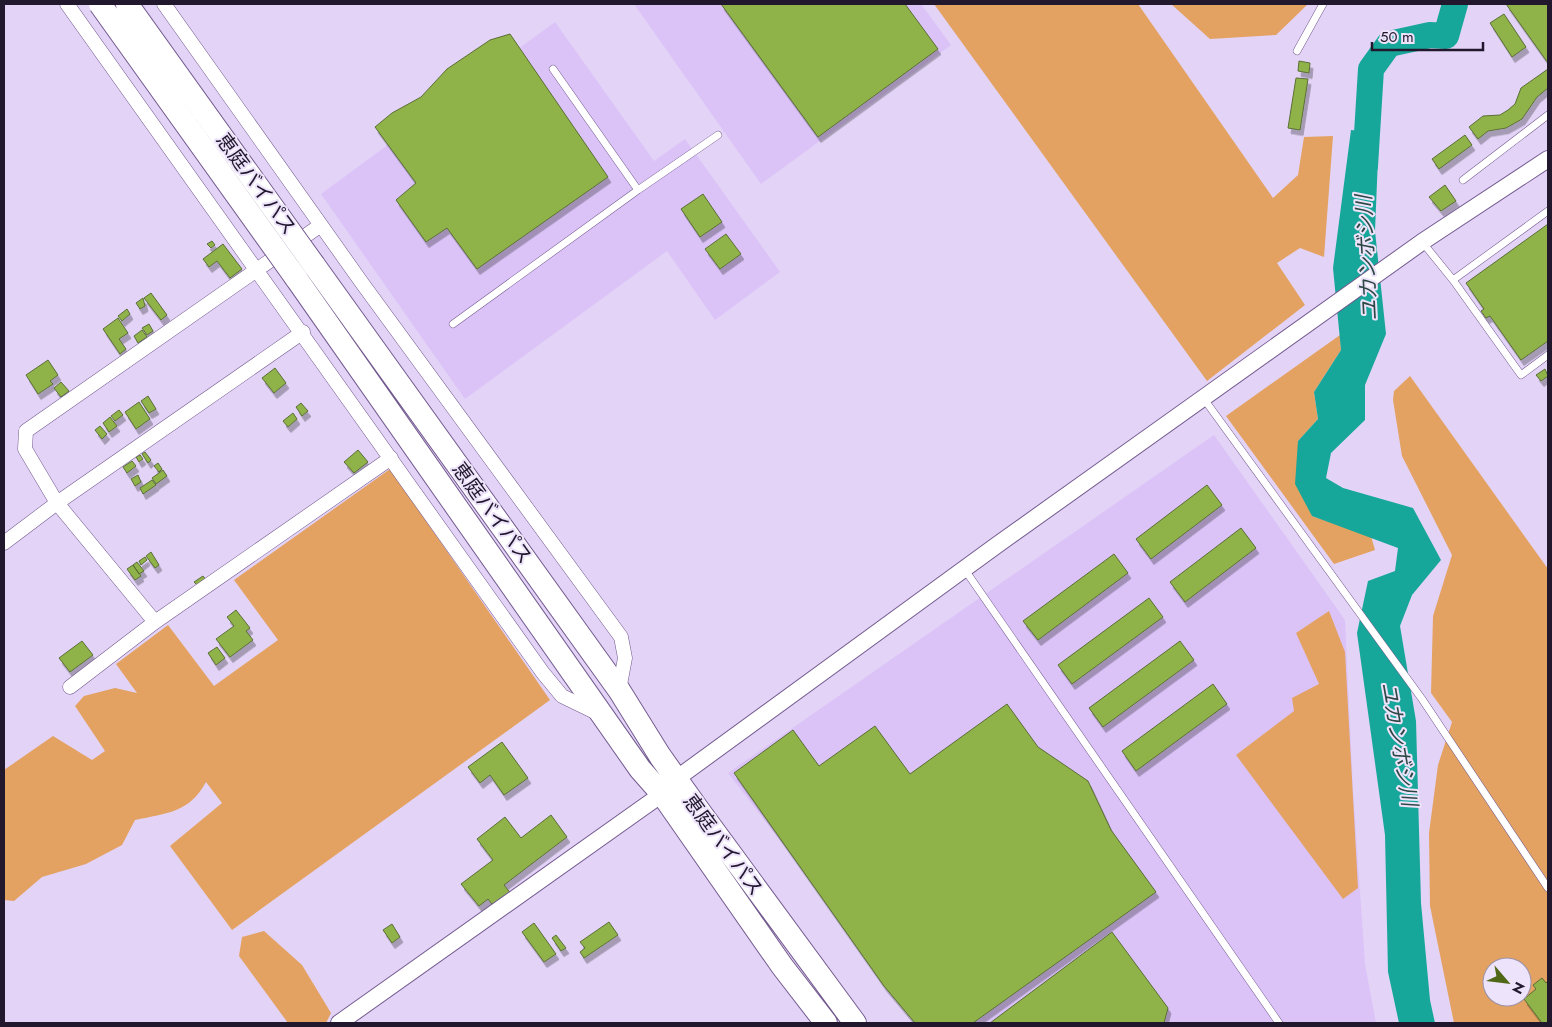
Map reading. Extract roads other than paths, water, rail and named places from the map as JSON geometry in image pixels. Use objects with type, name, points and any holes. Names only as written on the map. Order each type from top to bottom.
[{"type":"highway","name":"恵庭バイパス","points":[[100,4],[305,272],[619,690],[669,786],[782,966],[826,1023]]},
{"type":"highway","name":"恵庭バイパス","points":[[127,4],[640,769],[669,786],[855,1023]]},
{"type":"street","points":[[67,4],[256,271],[303,332],[562,696],[605,716]]},
{"type":"street","points":[[164,4],[321,225],[621,636],[624,658],[619,690]]},
{"type":"street","points":[[339,1023],[1422,242],[1548,159]]},
{"type":"street","points":[[155,622],[57,503],[25,448],[26,431],[321,225]]},
{"type":"street","points":[[4,543],[57,503],[303,332]]},
{"type":"street","points":[[70,687],[155,622],[391,458]]},
{"type":"lane","points":[[1297,51],[1323,4]]},
{"type":"lane","points":[[553,69],[638,190]]},
{"type":"lane","points":[[1463,180],[1548,115]]},
{"type":"lane","points":[[454,324],[638,190],[718,135]]},
{"type":"lane","points":[[1453,280],[1548,211]]},
{"type":"lane","points":[[1422,242],[1453,280],[1521,375],[1548,355]]},
{"type":"lane","points":[[1204,399],[1422,700],[1548,888]]},
{"type":"lane","points":[[965,570],[1279,1023]]},
{"type":"water","points":[[1351,130],[1379,133],[1375,231],[1386,334],[1365,385],[1365,420],[1331,453],[1326,478],[1343,488],[1413,508],[1441,560],[1412,595],[1400,626],[1416,721],[1421,903],[1430,1000],[1435,1023],[1399,1023],[1388,972],[1385,835],[1357,633],[1368,581],[1395,571],[1398,548],[1312,516],[1295,484],[1298,441],[1318,419],[1314,392],[1341,350],[1333,268]]},
{"type":"waterway","name":"ユカンボシ川","points":[[1365,166],[1371,69],[1389,44],[1430,35],[1446,36],[1455,4]]}]
